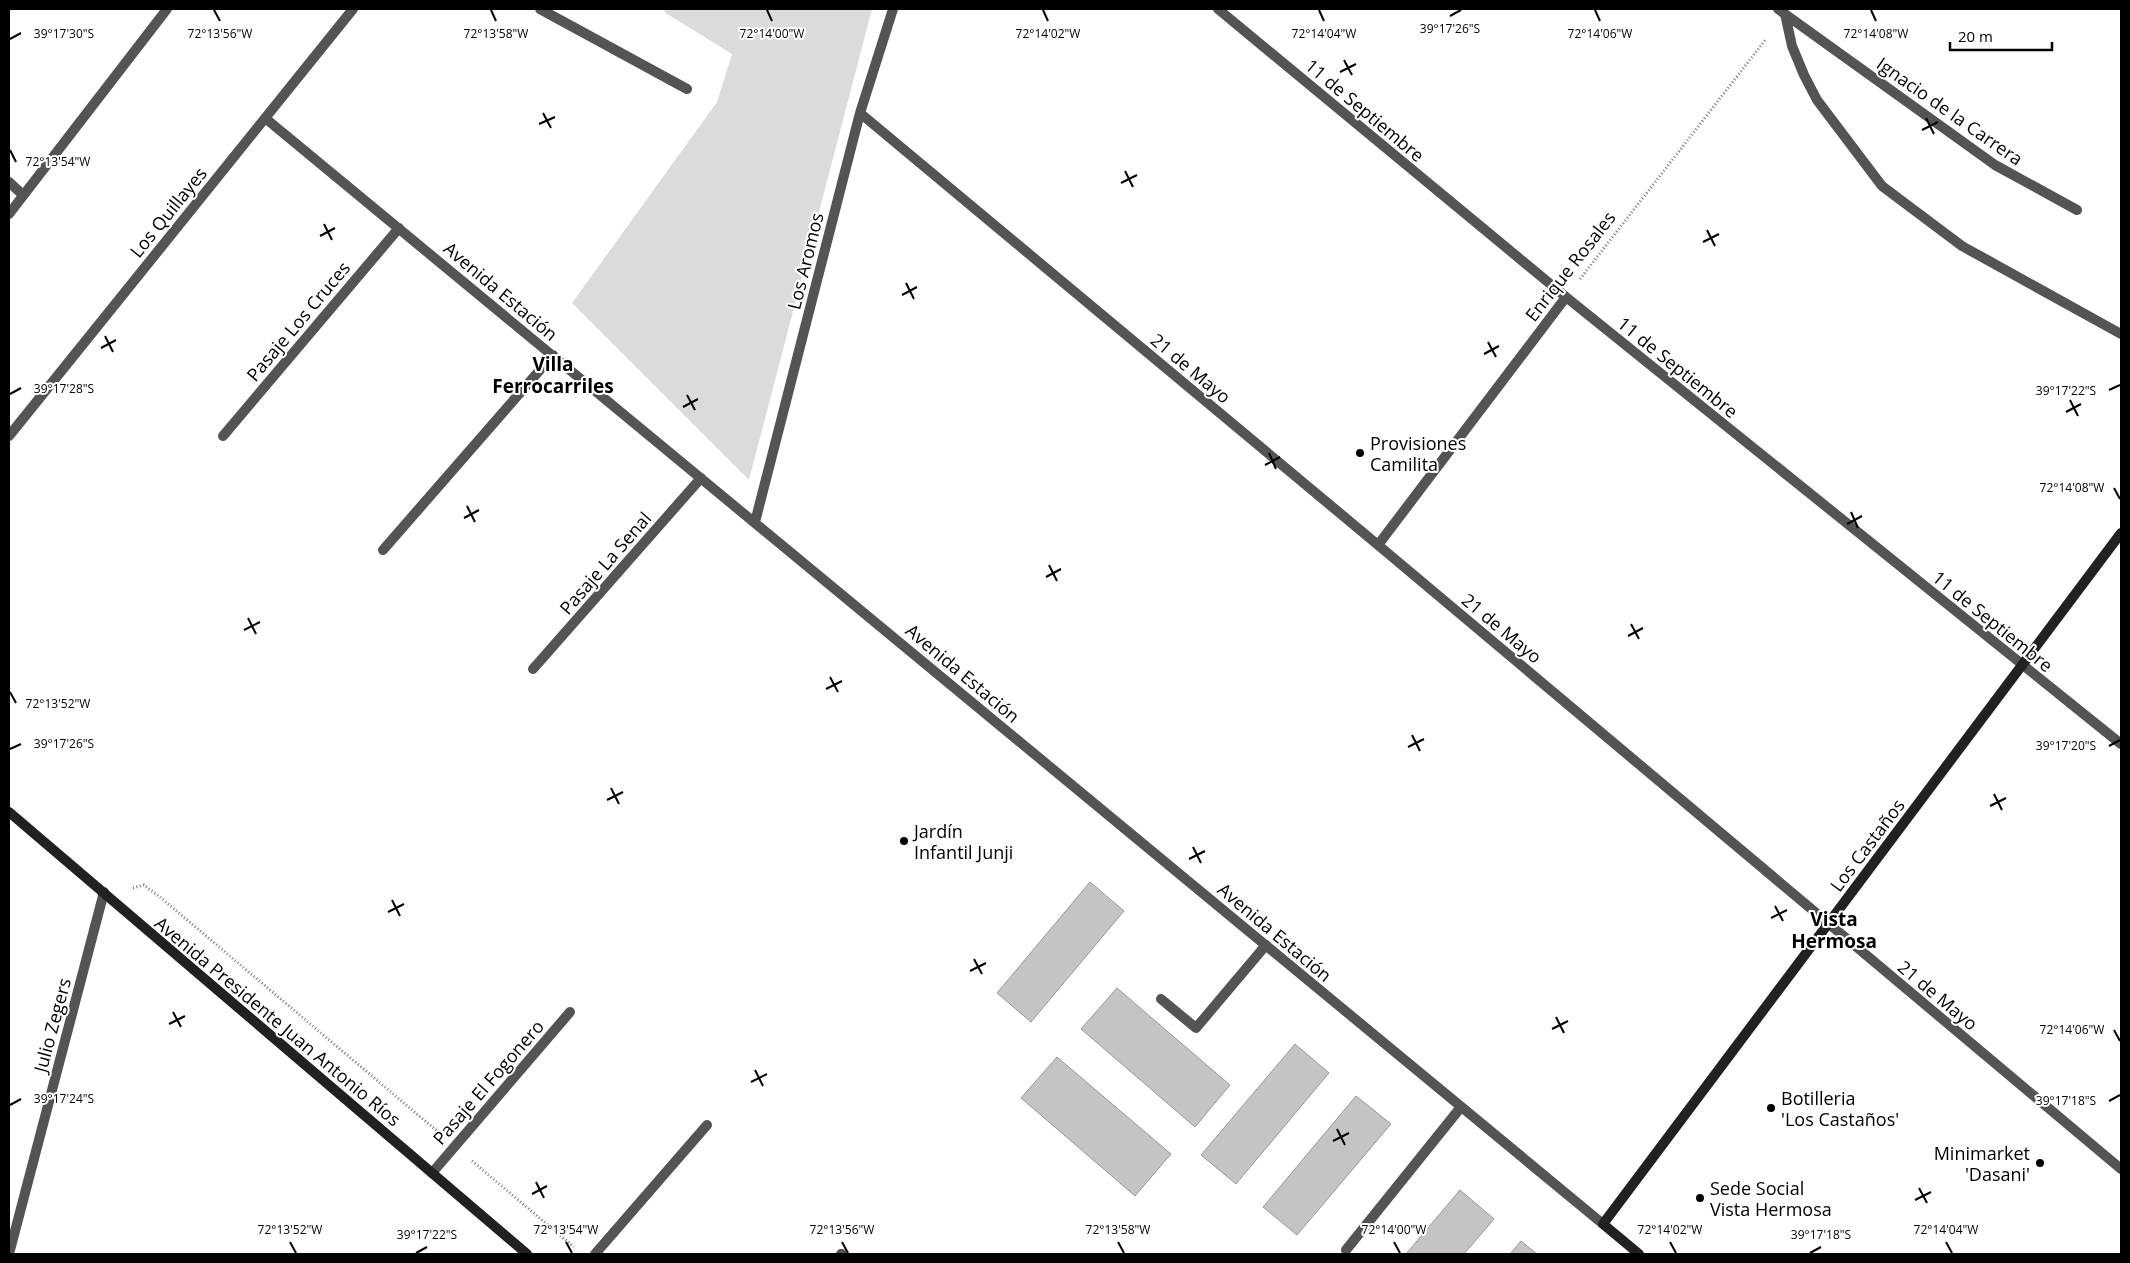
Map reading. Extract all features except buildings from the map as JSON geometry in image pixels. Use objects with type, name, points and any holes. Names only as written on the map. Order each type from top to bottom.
[{"type":"street","points":[[9,214],[167,9]]},
{"type":"street","name":"Los Quillayes","points":[[9,436],[353,9]]},
{"type":"street","points":[[540,9],[687,89]]},
{"type":"street","name":"Los Aromos","points":[[755,522],[860,113],[893,9]]},
{"type":"street","name":"11 de Septiembre","points":[[1218,9],[1566,297],[2121,744]]},
{"type":"street","points":[[1784,10],[1792,46],[1817,100],[1882,186],[1962,246],[2121,334]]},
{"type":"street","name":"Ignacio de la Carrera","points":[[1784,10],[1995,165],[2077,210]]},
{"type":"street","name":"21 de Mayo","points":[[860,113],[1378,544],[2121,1169]]},
{"type":"street","name":"Avenida Estación","points":[[265,118],[1639,1254]]},
{"type":"street","points":[[9,182],[23,195]]},
{"type":"street","name":"Pasaje Los Cruces","points":[[223,436],[399,228]]},
{"type":"street","name":"Enrique Rosales","points":[[1378,544],[1566,297]]},
{"type":"street","points":[[383,550],[553,355]]},
{"type":"street","name":"Pasaje La Senal","points":[[533,669],[701,478]]},
{"type":"street","name":"Los Castaños","points":[[1603,1224],[2121,533]]},
{"type":"street","name":"Avenida Presidente Juan Antonio Ríos","points":[[9,812],[104,892],[112,902],[528,1254]]},
{"type":"street","name":"Julio Zegers","points":[[10,1254],[104,892]]},
{"type":"street","points":[[1161,999],[1196,1028],[1266,946]]},
{"type":"street","name":"Pasaje El Fogonero","points":[[432,1173],[570,1012]]},
{"type":"street","points":[[1346,1250],[1461,1107]]},
{"type":"street","points":[[594,1254],[707,1125]]},
{"type":"path","name":"Enrique Rosales","points":[[1566,297],[1784,10]]},
{"type":"path","points":[[112,902],[129,889],[144,886],[160,897],[575,1248]]},
{"type":"shaded area","points":[[667,9],[872,9],[749,480],[572,303],[717,102],[732,54],[664,12]]},
{"type":"place","name":"Provisiones Camilita","points":[[1360,453]]},
{"type":"place","name":"Jardín Infantil Junji","points":[[904,841]]},
{"type":"place","name":"Botilleria 'Los Castaños'","points":[[1771,1108]]},
{"type":"place","name":"Minimarket 'Dasani'","points":[[2040,1163]]},
{"type":"place","name":"Sede Social Vista Hermosa","points":[[1700,1198]]},
{"type":"district","name":"Villa Ferrocarriles","points":[[553,375]]},
{"type":"district","name":"Vista Hermosa","points":[[1834,930]]}]
